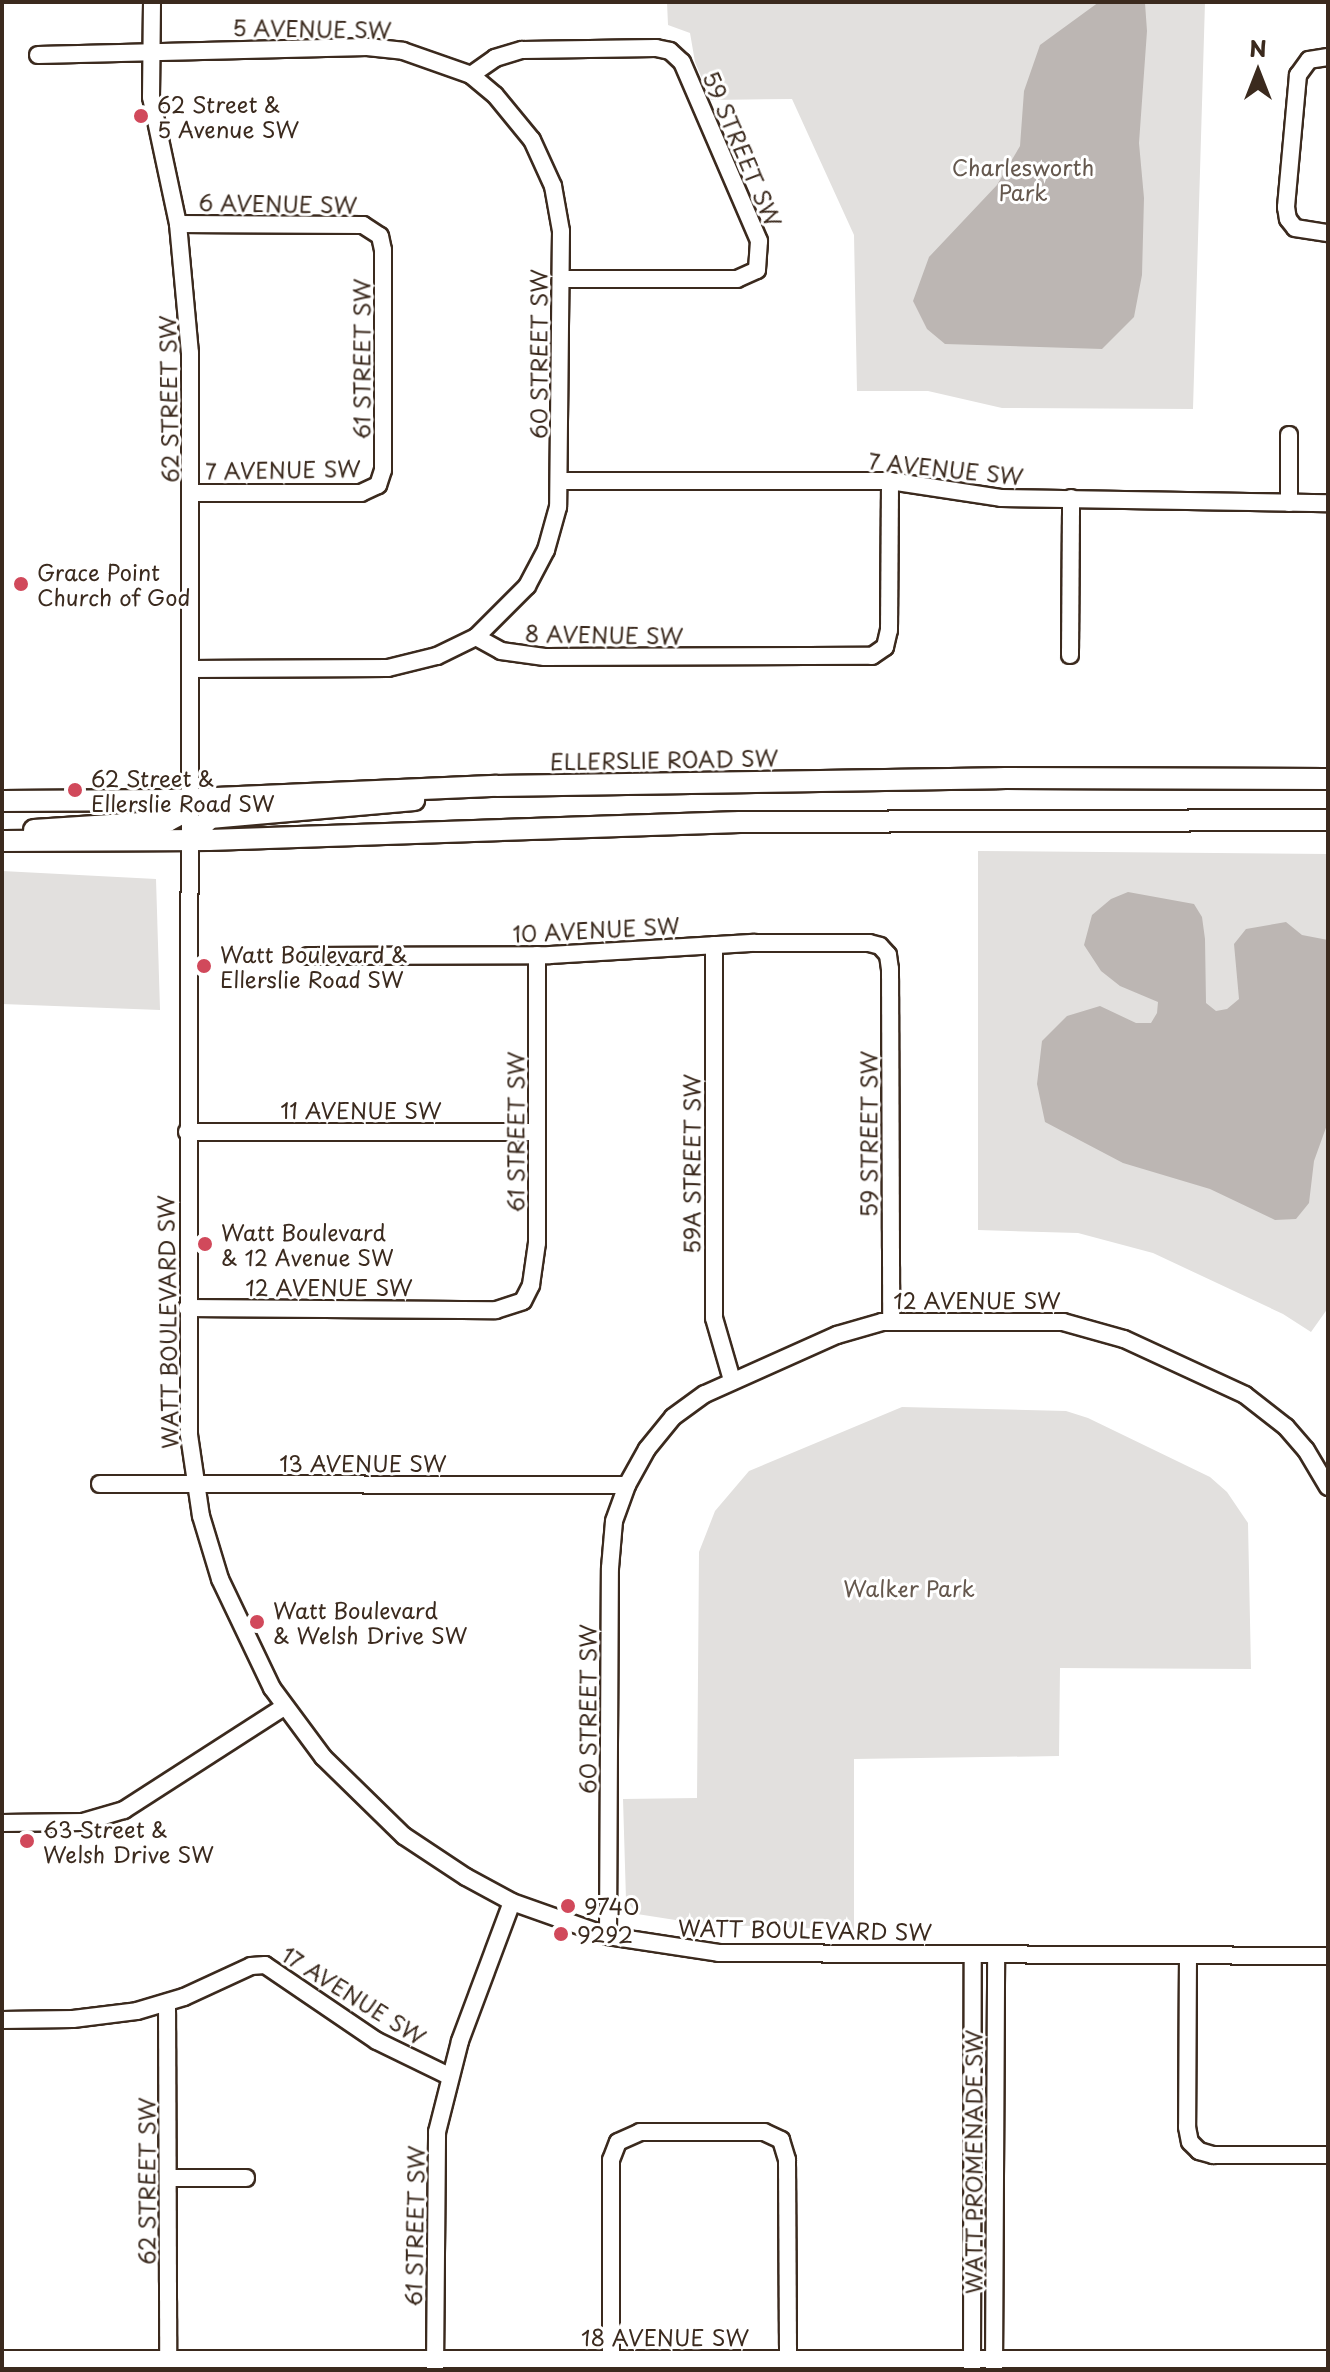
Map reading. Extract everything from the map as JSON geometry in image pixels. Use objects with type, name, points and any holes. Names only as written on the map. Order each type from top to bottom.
[{"type":"main road","name":"ELLERSLIE ROAD SW","points":[[2,801],[192,798],[497,786],[1006,778],[1328,779]]},
{"type":"main road","points":[[188,840],[210,818],[386,805],[497,786]]},
{"type":"main road","points":[[2,838],[46,828],[168,821],[183,813],[192,798]]},
{"type":"main road","points":[[2,838],[188,840],[740,822],[1326,819]]},
{"type":"street","name":"62 STREET SW","points":[[152,2],[149,51],[151,97],[178,224],[190,328],[192,798]]},
{"type":"street","name":"59 STREET SW","points":[[471,75],[495,58],[522,50],[656,48],[670,51],[682,62],[761,252],[757,270],[737,279],[561,279]]},
{"type":"street","name":"5 AVENUE SW","points":[[38,55],[386,49],[425,57],[471,75]]},
{"type":"street","points":[[1328,57],[1315,58],[1303,65],[1295,83],[1286,207],[1292,225],[1302,231],[1328,233]]},
{"type":"street","name":"60 STREET SW","points":[[471,75],[513,114],[546,165],[558,210],[561,279],[560,481],[554,526],[538,567],[513,602],[476,637]]},
{"type":"street","name":"6 AVENUE SW","points":[[178,224],[363,225],[376,231]]},
{"type":"street","name":"61 STREET SW","points":[[376,231],[383,243],[383,470],[376,487]]},
{"type":"street","points":[[1289,435],[1289,503]]},
{"type":"street","name":"7 AVENUE SW","points":[[560,481],[890,481],[1001,498],[1328,503]]},
{"type":"street","name":"8 AVENUE SW","points":[[476,637],[501,651],[545,657],[865,657],[882,651],[889,630],[890,481]]},
{"type":"street","name":"7 AVENUE SW","points":[[191,493],[361,493],[376,487]]},
{"type":"street","points":[[1070,655],[1071,498]]},
{"type":"street","points":[[191,669],[388,668],[437,656],[476,637]]},
{"type":"street","name":"WATT BOULEVARD SW","points":[[192,798],[188,840],[187,1409],[195,1484],[210,1546],[234,1613],[284,1707],[323,1757],[404,1836],[466,1877],[512,1902],[608,1936],[719,1953],[1328,1956]]},
{"type":"street","name":"10 AVENUE SW","points":[[308,956],[537,955],[714,945],[869,943],[885,950]]},
{"type":"street","name":"59A STREET SW","points":[[714,945],[714,1318],[732,1380]]},
{"type":"street","name":"59 STREET SW","points":[[885,950],[890,969],[891,1320]]},
{"type":"street","name":"61 STREET SW","points":[[519,1304],[528,1294],[536,1252],[537,955]]},
{"type":"street","name":"11 AVENUE SW","points":[[187,1132],[536,1132]]},
{"type":"street","name":"12 AVENUE SW","points":[[187,1308],[496,1310],[519,1304]]},
{"type":"street","name":"12 AVENUE SW","points":[[627,1485],[647,1449],[673,1417],[705,1394],[837,1335],[891,1320],[1051,1321],[1110,1333],[1228,1386],[1266,1409],[1306,1450],[1328,1487]]},
{"type":"street","name":"13 AVENUE SW","points":[[100,1484],[627,1485]]},
{"type":"street","name":"60 STREET SW","points":[[608,1936],[611,1549],[614,1521],[627,1485]]},
{"type":"street","points":[[2,1823],[83,1822],[124,1810],[284,1707]]},
{"type":"street","name":"61 STREET SW","points":[[435,2365],[435,2157],[449,2076],[512,1902]]},
{"type":"street","name":"WATT PROMENADE SW","points":[[972,2364],[973,1954]]},
{"type":"street","name":"WATT PROMENADE SW","points":[[994,2364],[996,1954]]},
{"type":"street","points":[[1188,1955],[1187,2127],[1194,2147],[1213,2155],[1328,2155]]},
{"type":"street","name":"17 AVENUE SW","points":[[2,2020],[94,2018],[167,2003],[251,1966],[265,1965],[377,2041],[449,2076]]},
{"type":"street","name":"62 STREET SW","points":[[167,2003],[168,2359]]},
{"type":"street","points":[[611,2359],[611,2160],[615,2146],[624,2136],[640,2132],[764,2132],[781,2140],[787,2160],[788,2359]]},
{"type":"street","points":[[169,2178],[246,2178]]},
{"type":"street","name":"18 AVENUE SW","points":[[2,2359],[435,2365],[611,2359],[994,2364],[1328,2359]]},
{"type":"green space","name":"Charlesworth Park","points":[[667,2],[1205,2],[1193,409],[1002,408],[928,391],[857,391],[854,235],[792,99],[711,100],[695,62],[690,33],[668,25]]},
{"type":"green space","points":[[978,851],[1328,854],[1328,1308],[1311,1332],[1283,1314],[1153,1253],[1078,1233],[978,1230]]},
{"type":"green space","points":[[2,871],[156,879],[160,1010],[2,1004]]},
{"type":"green space","name":"Walker Park","points":[[902,1407],[1066,1411],[1088,1418],[1210,1477],[1227,1492],[1248,1523],[1251,1669],[1060,1668],[1059,1756],[854,1759],[854,1930],[701,1924],[637,1914],[626,1900],[623,1799],[697,1798],[699,1552],[715,1511],[749,1471]]},
{"type":"shaded area","points":[[1099,2],[1145,3],[1147,31],[1139,143],[1144,198],[1142,275],[1134,317],[1102,349],[945,344],[927,329],[913,301],[929,257],[997,185],[1020,146],[1024,91],[1040,45]]},
{"type":"shaded area","points":[[1128,892],[1194,904],[1202,917],[1205,939],[1206,1003],[1216,1011],[1227,1009],[1239,999],[1234,944],[1246,929],[1286,922],[1302,935],[1328,940],[1328,1122],[1314,1161],[1309,1203],[1296,1219],[1275,1220],[1210,1189],[1123,1163],[1045,1122],[1037,1084],[1042,1041],[1067,1016],[1100,1006],[1136,1023],[1151,1023],[1157,1013],[1158,1002],[1120,986],[1101,971],[1084,945],[1092,915],[1111,899]]},
{"type":"place","name":"62 Street & 5 Avenue SW","points":[[141,116]]},
{"type":"place","name":"Grace Point Church of God","points":[[21,584]]},
{"type":"place","name":"62 Street & Ellerslie Road SW","points":[[75,790]]},
{"type":"place","name":"Watt Boulevard & Ellerslie Road SW","points":[[204,966]]},
{"type":"place","name":"Watt Boulevard & 12 Avenue SW","points":[[205,1244]]},
{"type":"place","name":"Watt Boulevard & Welsh Drive SW","points":[[257,1622]]},
{"type":"place","name":"63 Street & Welsh Drive SW","points":[[27,1841]]},
{"type":"place","name":"9740","points":[[568,1906]]},
{"type":"place","name":"9292","points":[[561,1934]]}]
